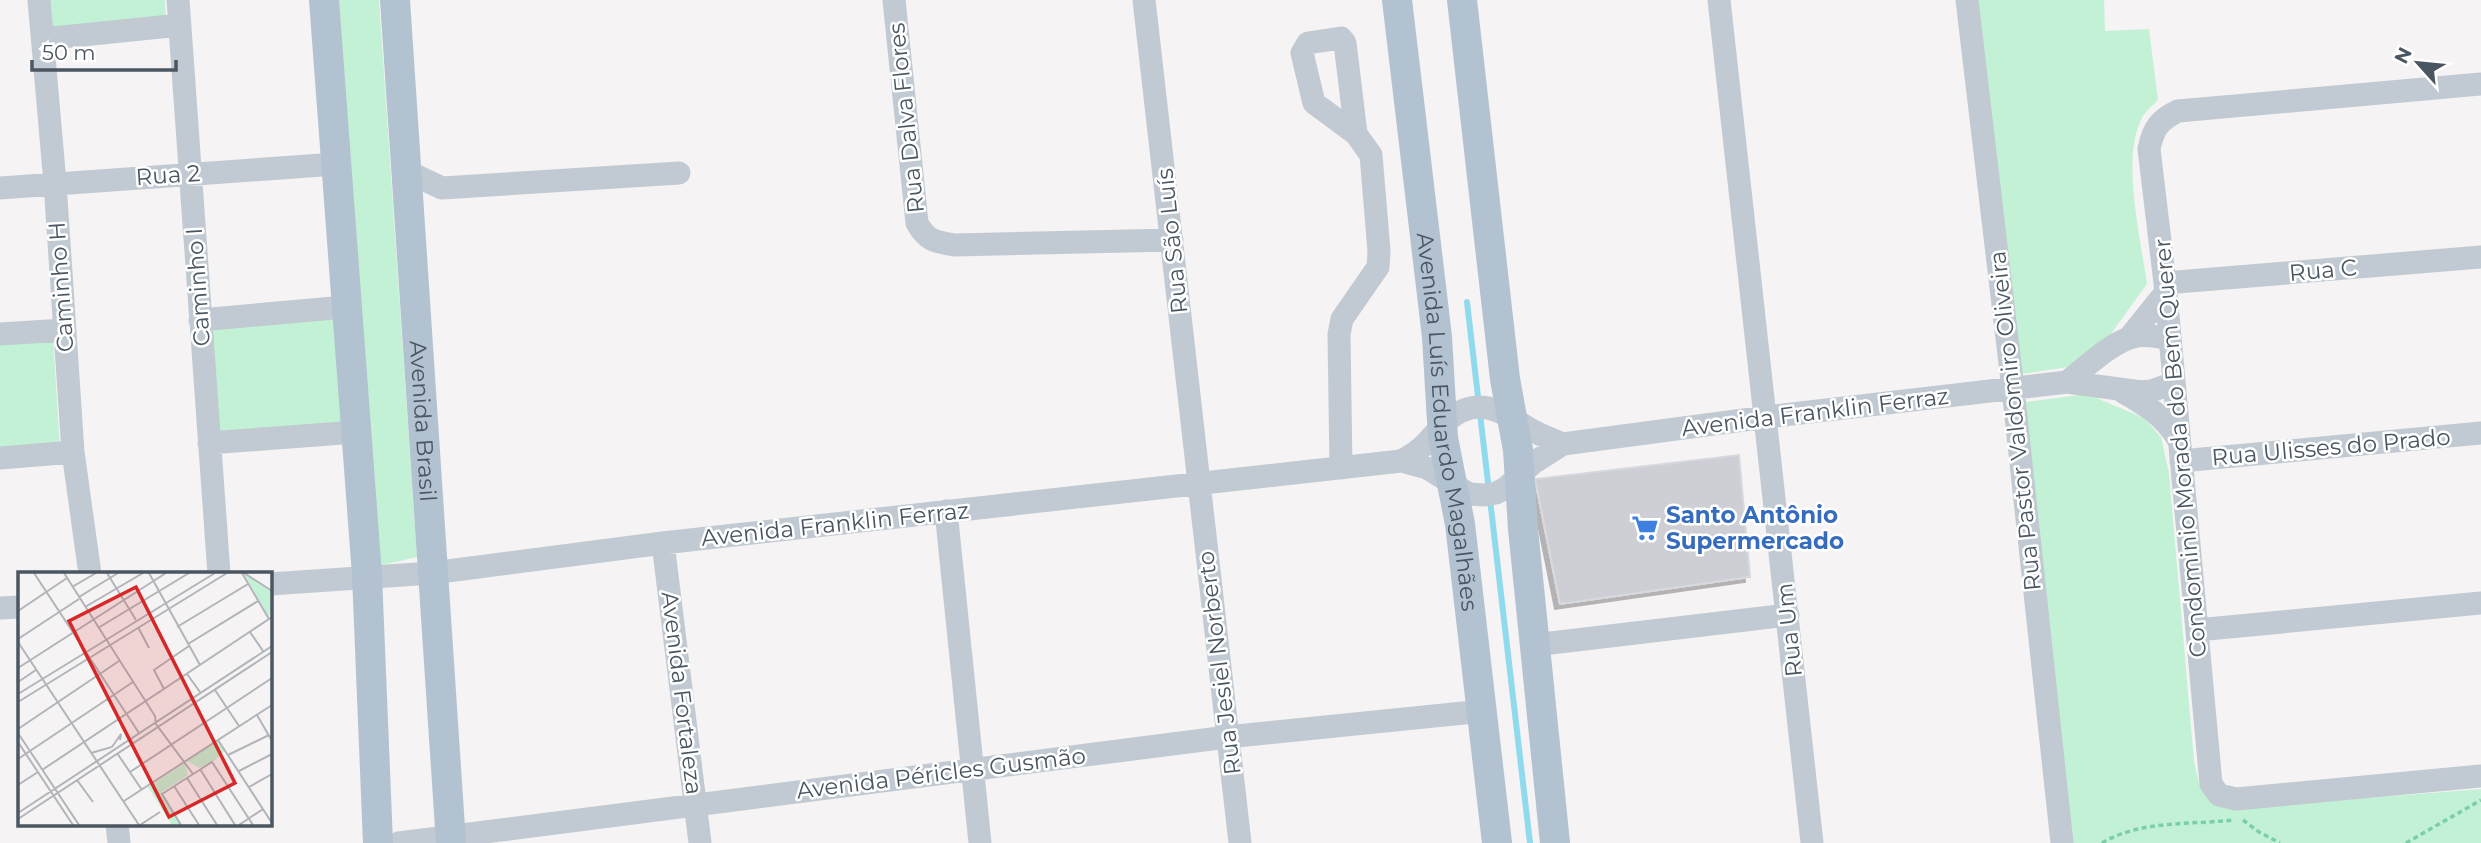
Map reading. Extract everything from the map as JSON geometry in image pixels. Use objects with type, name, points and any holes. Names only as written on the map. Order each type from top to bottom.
[{"type":"main road","points":[[324,0],[367,575],[378,843]]},
{"type":"main road","name":"Avenida Brasil","points":[[395,0],[450,840]]},
{"type":"main road","name":"Avenida Luís Eduardo Magalhães","points":[[1397,0],[1437,337],[1460,489],[1460,524],[1497,843]]},
{"type":"main road","points":[[1462,0],[1505,379],[1506,413],[1518,450],[1513,482],[1555,843]]},
{"type":"street","name":"Caminho H","points":[[39,0],[55,183],[72,452],[90,572]]},
{"type":"street","name":"Caminho I","points":[[178,0],[219,572]]},
{"type":"street","name":"Rua Dalva Flores","points":[[894,0],[917,223],[924,235],[937,242],[955,245],[1172,240]]},
{"type":"street","name":"Rua São Luís","points":[[1144,0],[1198,483]]},
{"type":"street","name":"Rua Um","points":[[1719,0],[1812,843]]},
{"type":"street","name":"Rua Pastor Valdomiro Oliveira","points":[[1967,0],[2062,843]]},
{"type":"street","points":[[43,39],[180,25]]},
{"type":"street","name":"Condominio Morada do Bem Querer","points":[[2232,805],[2211,784],[2166,288],[2149,149],[2153,132],[2162,118],[2178,111],[2481,84]]},
{"type":"street","points":[[1341,468],[1339,334],[1342,319],[1378,267],[1379,251],[1371,155],[1356,134]]},
{"type":"street","name":"Rua 2","points":[[0,188],[336,164]]},
{"type":"street","points":[[406,171],[442,188],[679,173]]},
{"type":"street","points":[[408,219],[442,188]]},
{"type":"street","name":"Rua C","points":[[2166,288],[2481,257]]},
{"type":"street","name":"Avenida Franklin Ferraz","points":[[2067,382],[2129,338],[2166,288]]},
{"type":"street","points":[[200,320],[345,307]]},
{"type":"street","points":[[0,334],[64,330]]},
{"type":"street","points":[[2129,338],[2147,335],[2170,339]]},
{"type":"street","name":"Avenida Franklin Ferraz","points":[[1563,444],[2067,382],[2120,390],[2151,391],[2174,383]]},
{"type":"street","points":[[2120,390],[2154,410],[2171,428],[2180,451]]},
{"type":"street","points":[[1477,407],[1506,413],[1528,428],[1563,444],[1496,493],[1483,495],[1460,489],[1427,468],[1401,461],[1425,447],[1449,421],[1477,407]]},
{"type":"street","points":[[209,443],[356,432]]},
{"type":"street","name":"Rua Ulisses do Prado","points":[[2180,451],[2481,433]]},
{"type":"street","points":[[0,458],[72,452]]},
{"type":"street","name":"Avenida Franklin Ferraz","points":[[271,584],[367,575],[432,573],[663,543],[1401,461]]},
{"type":"street","name":"Rua Jesiel Norberto","points":[[1198,483],[1240,843]]},
{"type":"street","points":[[946,511],[979,843]]},
{"type":"street","name":"Avenida Fortaleza","points":[[663,543],[700,843]]},
{"type":"street","points":[[2197,630],[2481,603]]},
{"type":"street","points":[[0,608],[18,607]]},
{"type":"street","points":[[1534,645],[1787,615]]},
{"type":"street","name":"Avenida Péricles Gusmão","points":[[399,843],[450,840],[696,804],[1227,737],[1483,711]]},
{"type":"street","points":[[2232,805],[2481,776]]},
{"type":"path","points":[[2406,843],[2481,800]]},
{"type":"path","points":[[2102,843],[2119,833],[2156,826],[2232,805],[2259,832],[2280,843]]},
{"type":"green space","points":[[44,0],[165,0],[166,21],[46,30]]},
{"type":"green space","points":[[335,0],[379,0],[417,557],[378,566]]},
{"type":"green space","points":[[1970,0],[2104,0],[2105,31],[2149,29],[2158,100],[2143,116],[2136,133],[2133,153],[2134,198],[2147,284],[2110,335],[2068,367],[2016,375]]},
{"type":"green space","points":[[334,316],[343,425],[215,437],[205,328]]},
{"type":"green space","points":[[53,338],[60,449],[0,454],[0,341]]},
{"type":"green space","points":[[2087,394],[2144,418],[2161,437],[2169,473],[2194,761],[2199,782],[2207,796],[2219,803],[2241,808],[2481,789],[2481,843],[2071,843],[2018,403]]},
{"type":"building","name":"Santo Antônio Supermercado","points":[[1739,455],[1750,577],[1560,604],[1535,479]]},
{"type":"waterway","points":[[1467,302],[1530,843]]},
{"type":"place","name":"Santo Antônio Supermercado","points":[[1645,528]]}]
